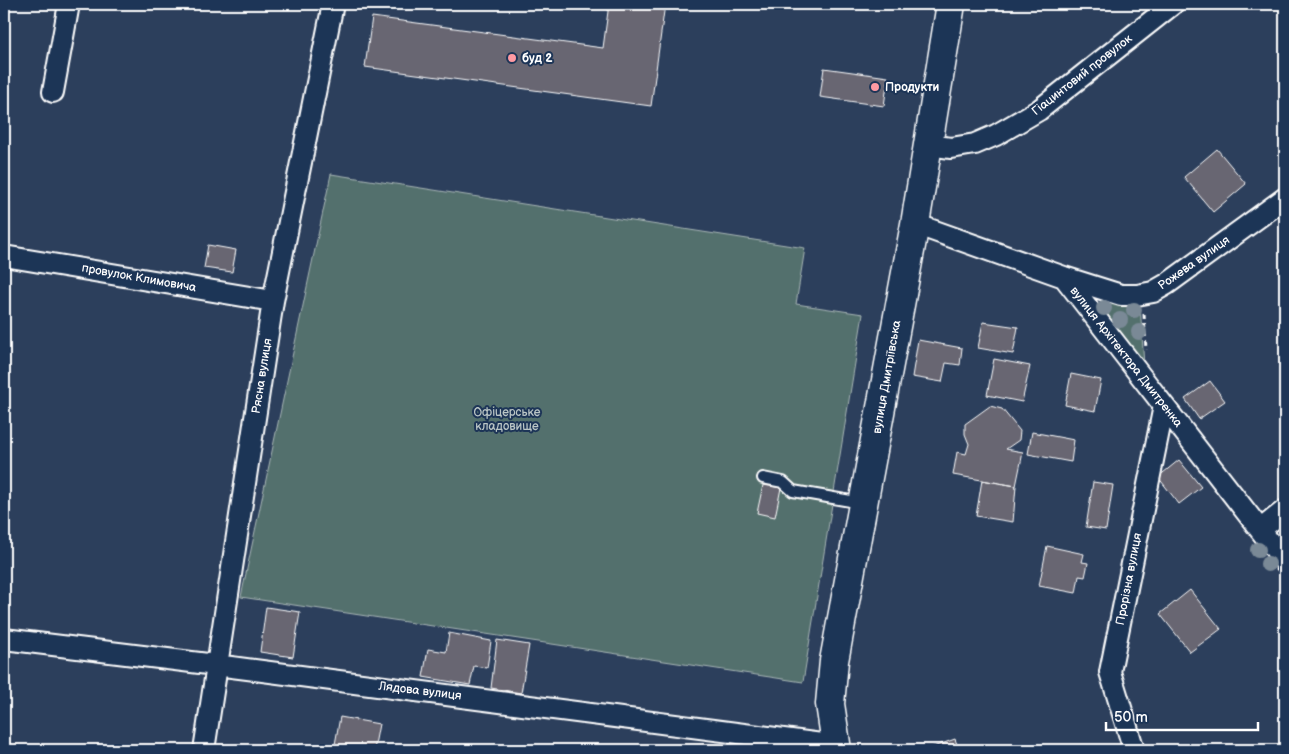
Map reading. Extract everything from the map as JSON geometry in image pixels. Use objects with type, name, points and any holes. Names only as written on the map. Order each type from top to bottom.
[{"type":"main road","name":"вулиця Дмитріївська","points":[[837,748],[830,704],[834,661],[915,224],[951,4]]},
{"type":"street","points":[[53,92],[69,4]]},
{"type":"street","name":"Рясна вулиця","points":[[204,750],[273,301],[333,4]]},
{"type":"street","name":"Гіацинтовий провулок","points":[[928,145],[951,148],[974,144],[996,135],[1039,110],[1173,4]]},
{"type":"street","name":"Рожева вулиця","points":[[1064,278],[1121,295],[1153,292],[1167,284],[1285,198]]},
{"type":"street","name":"вулиця Архітектора Дмитренка","points":[[915,224],[1064,278],[1285,562]]},
{"type":"street","name":"провулок Климовича","points":[[4,256],[273,301]]},
{"type":"street","name":"Прорізна вулиця","points":[[1134,750],[1110,672],[1164,406]]},
{"type":"street","points":[[1260,530],[1285,510]]},
{"type":"street","name":"Лядова вулиця","points":[[4,639],[216,665],[837,748]]},
{"type":"lane","points":[[763,478],[784,482],[794,491],[864,504]]},
{"type":"green space","name":"Офіцерське кладовище","points":[[331,174],[805,248],[796,304],[863,314],[803,682],[241,597]]},
{"type":"green space","points":[[1105,296],[1140,304],[1144,366],[1095,312]]},
{"type":"building","name":"буд 2","points":[[609,4],[665,4],[651,106],[365,67],[372,17],[603,48]]},
{"type":"building","points":[[824,68],[888,77],[884,106],[820,97]]},
{"type":"building","points":[[1217,149],[1246,184],[1213,212],[1184,177]]},
{"type":"building","points":[[208,245],[236,250],[232,272],[204,268]]},
{"type":"building","points":[[983,322],[1018,327],[1013,354],[978,348]]},
{"type":"building","points":[[918,340],[962,348],[960,365],[946,363],[942,382],[912,377]]},
{"type":"building","points":[[994,359],[1030,366],[1022,402],[987,395]]},
{"type":"building","points":[[1071,374],[1101,380],[1095,411],[1065,405]]},
{"type":"building","points":[[1210,381],[1225,401],[1199,419],[1185,399]]},
{"type":"building","points":[[990,406],[1002,409],[1020,431],[1019,440],[1006,449],[1023,452],[1016,486],[953,475],[957,452],[966,454],[969,444],[965,434],[965,424]]},
{"type":"building","points":[[1032,432],[1074,440],[1071,462],[1028,454]]},
{"type":"building","points":[[1179,460],[1201,487],[1179,504],[1158,477]]},
{"type":"building","points":[[982,480],[1016,486],[1013,522],[976,516]]},
{"type":"building","points":[[1093,482],[1113,485],[1106,530],[1086,527]]},
{"type":"building","points":[[763,485],[781,488],[775,517],[757,513]]},
{"type":"building","points":[[1047,546],[1084,554],[1082,562],[1088,563],[1085,577],[1079,576],[1076,593],[1039,586]]},
{"type":"building","points":[[1190,590],[1221,629],[1190,652],[1160,614]]},
{"type":"building","points":[[266,607],[300,612],[293,657],[260,652]]},
{"type":"building","points":[[449,633],[491,641],[487,668],[474,666],[470,685],[423,677],[428,649],[446,652]]},
{"type":"building","points":[[497,640],[529,645],[521,693],[491,688]]},
{"type":"building","points":[[340,717],[379,724],[374,750],[334,750]]},
{"type":"building","points":[[955,739],[959,750],[925,750]]},
{"type":"place","name":"буд 2","points":[[512,58]]},
{"type":"place","name":"Продукти","points":[[875,87]]}]
